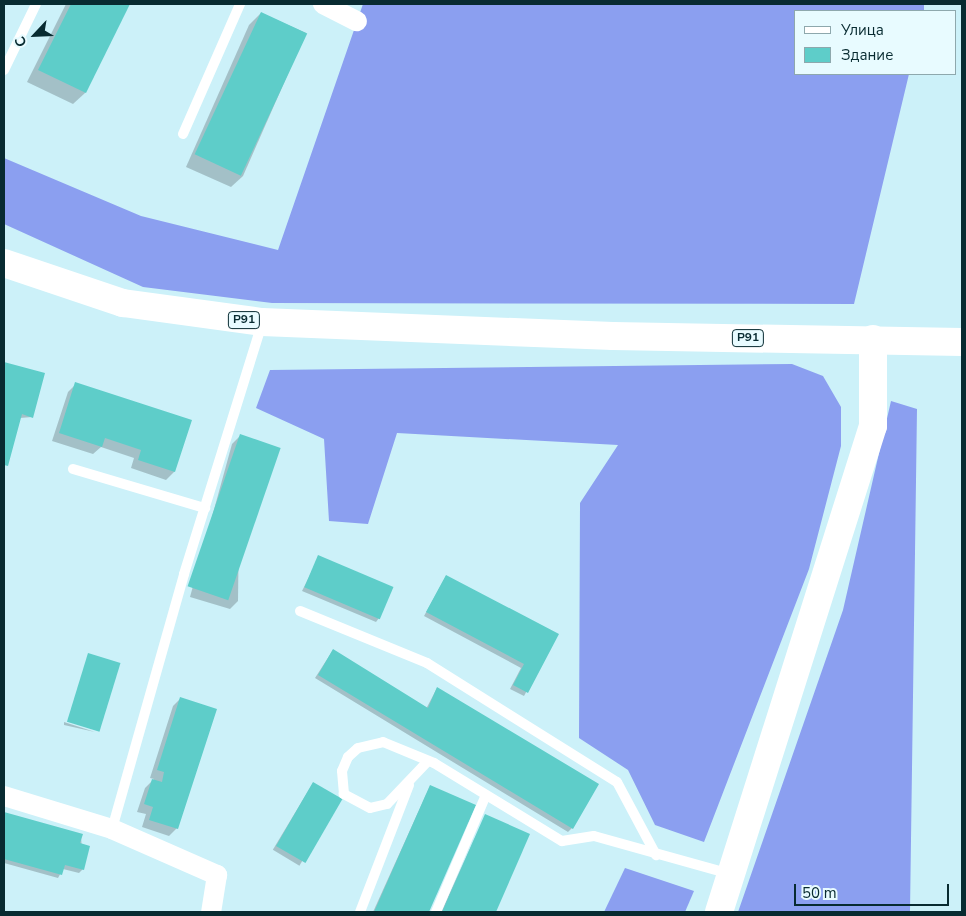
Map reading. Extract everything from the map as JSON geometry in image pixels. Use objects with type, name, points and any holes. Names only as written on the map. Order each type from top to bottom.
[{"type":"main road","name":"Р91","points":[[4,263],[123,304],[262,322],[962,342]]},
{"type":"main road","points":[[719,912],[733,875],[873,426],[873,339]]},
{"type":"street","points":[[323,4],[357,21]]},
{"type":"street","points":[[4,796],[112,829],[218,875],[211,912]]},
{"type":"lane","points":[[4,70],[36,4]]},
{"type":"lane","points":[[183,134],[240,4]]},
{"type":"lane","points":[[112,829],[205,508],[262,322]]},
{"type":"lane","points":[[72,469],[205,508]]},
{"type":"lane","points":[[300,611],[427,663],[617,782],[656,855]]},
{"type":"lane","points":[[428,761],[410,784],[387,804],[370,808],[344,794],[342,771],[358,748],[383,742],[428,761],[562,841],[594,836],[656,855],[733,875]]},
{"type":"lane","points":[[360,912],[410,784]]},
{"type":"lane","points":[[436,912],[486,795]]},
{"type":"shaded area","points":[[363,4],[924,4],[924,10],[794,10],[794,75],[909,75],[854,304],[272,303],[143,287],[4,224],[4,158],[141,216],[278,250]]},
{"type":"shaded area","points":[[792,364],[823,376],[841,407],[841,446],[809,569],[704,842],[655,825],[628,770],[579,738],[580,503],[618,445],[397,433],[368,524],[329,521],[324,439],[256,408],[270,370]]},
{"type":"shaded area","points":[[891,401],[917,409],[910,912],[738,912],[843,610]]},
{"type":"shaded area","points":[[625,868],[694,891],[685,912],[604,912]]},
{"type":"building","points":[[71,4],[130,4],[86,93],[38,70]]},
{"type":"building","points":[[261,12],[307,34],[241,176],[195,154]]},
{"type":"building","points":[[4,362],[45,373],[33,418],[22,414],[8,466],[4,465]]},
{"type":"building","points":[[75,382],[192,420],[175,472],[138,460],[141,450],[105,438],[102,447],[59,433]]},
{"type":"building","points":[[240,434],[281,448],[228,600],[188,586]]},
{"type":"building","points":[[318,555],[393,587],[380,619],[304,587]]},
{"type":"building","points":[[446,575],[559,634],[528,693],[513,685],[524,664],[426,612]]},
{"type":"building","points":[[333,649],[428,708],[437,687],[599,784],[573,829],[318,675]]},
{"type":"building","points":[[88,653],[121,663],[99,732],[67,722]]},
{"type":"building","points":[[180,697],[217,709],[178,829],[149,820],[153,807],[144,804],[152,779],[162,782],[164,772],[157,770]]},
{"type":"building","points":[[313,782],[342,799],[305,863],[276,846]]},
{"type":"building","points":[[430,785],[476,805],[429,912],[374,912]]},
{"type":"building","points":[[4,812],[83,834],[80,843],[90,846],[84,870],[65,865],[62,875],[4,859]]},
{"type":"building","points":[[485,814],[530,834],[496,912],[442,912]]}]
